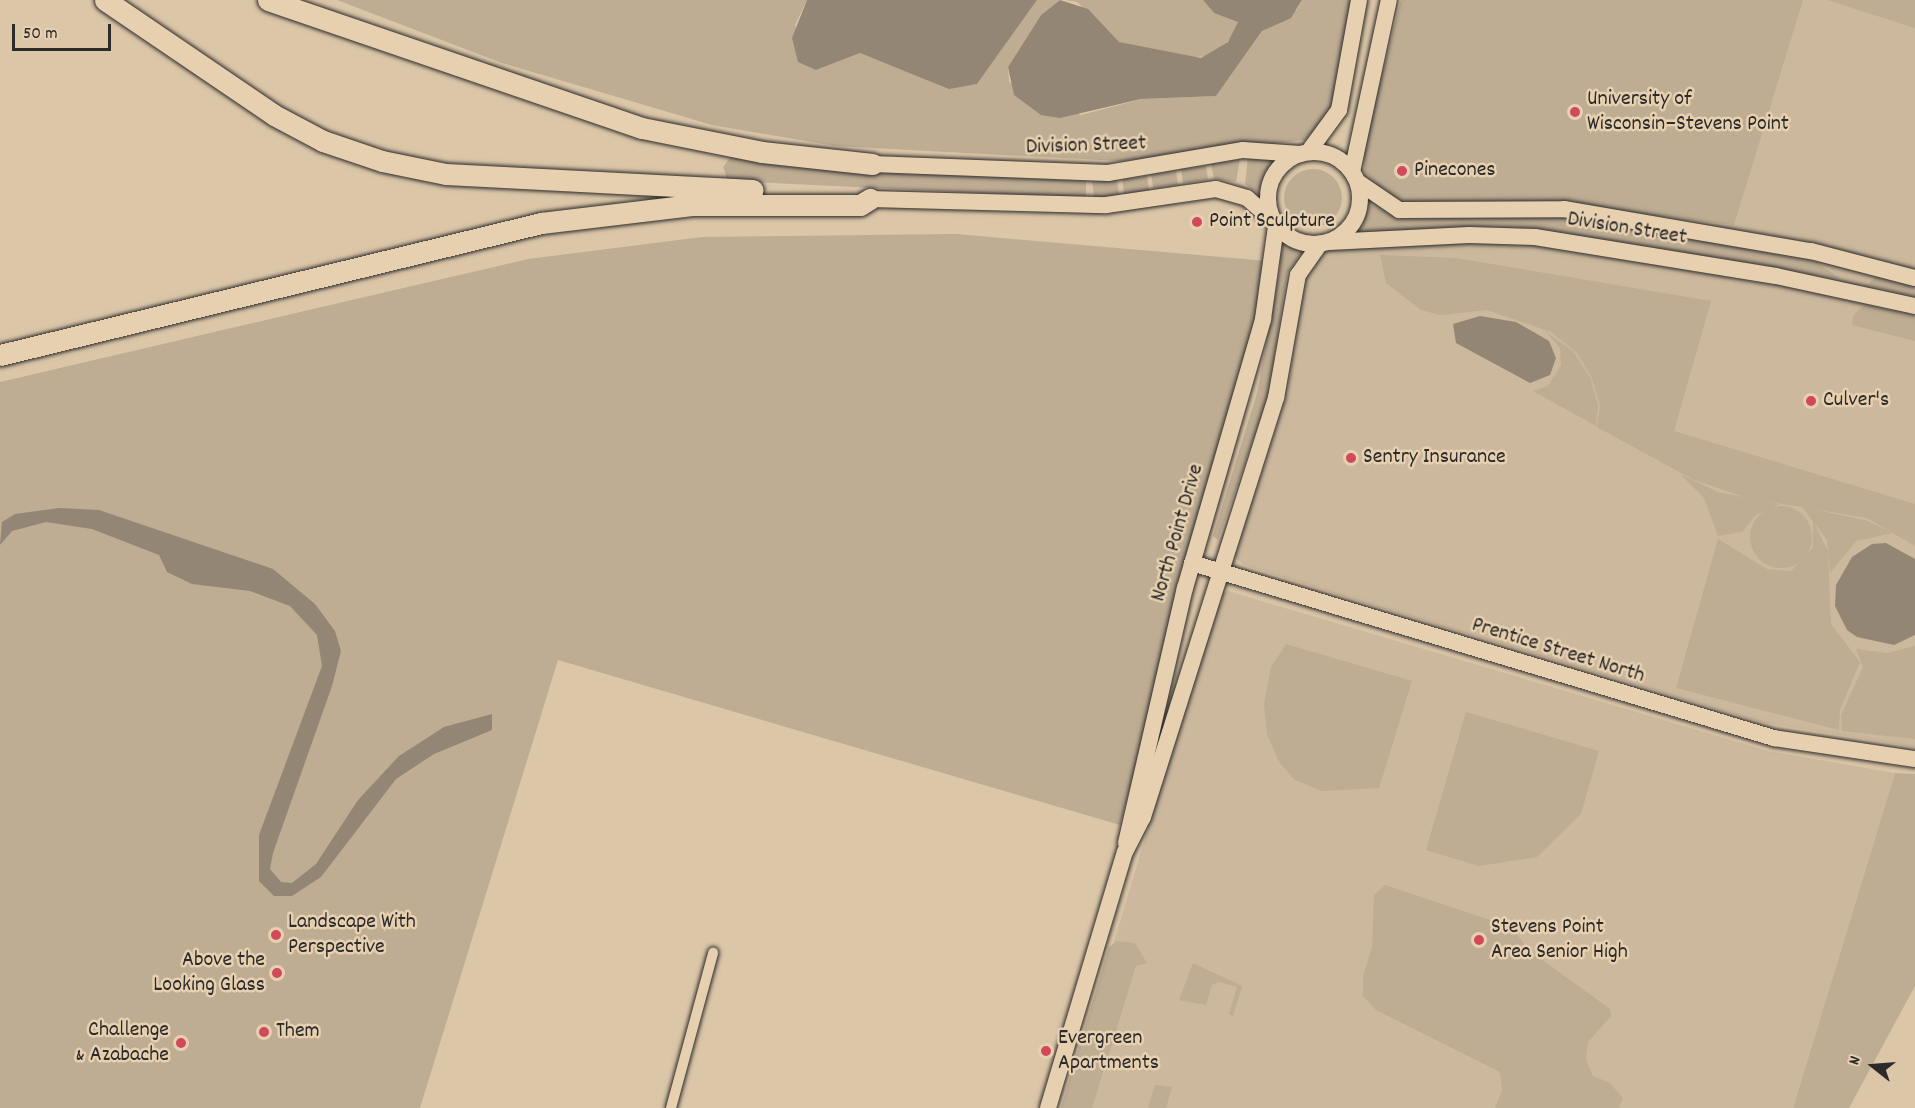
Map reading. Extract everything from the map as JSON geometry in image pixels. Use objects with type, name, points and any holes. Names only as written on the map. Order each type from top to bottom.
[{"type":"highway","points":[[0,354],[542,223],[692,205],[860,205],[870,199],[861,194],[465,176],[402,167],[301,131],[105,0]]},
{"type":"highway","points":[[274,1],[633,125],[752,150],[872,164]]},
{"type":"street","points":[[1273,222],[1273,178],[1304,152],[1339,110],[1359,0]]},
{"type":"street","points":[[870,199],[1098,205],[1216,189],[1247,198],[1292,238],[1324,243],[1354,219],[1355,177],[1389,0]]},
{"type":"street","name":"Division Street","points":[[872,164],[1108,173],[1243,150],[1304,152]]},
{"type":"street","points":[[1304,152],[1328,154],[1355,177]]},
{"type":"street","name":"Division Street","points":[[1355,177],[1399,210],[1564,209],[1811,251],[1915,278]]},
{"type":"street","name":"North Point Drive","points":[[1125,852],[1129,814],[1192,563],[1263,319],[1273,222]]},
{"type":"street","name":"Division Street","points":[[1324,243],[1469,234],[1535,237],[1776,276],[1915,306]]},
{"type":"street","name":"North Point Drive","points":[[1048,1108],[1125,852],[1143,817],[1217,570],[1276,398],[1298,275],[1324,243]]},
{"type":"street","name":"Prentice Street North","points":[[1192,563],[1774,738],[1915,759]]},
{"type":"street","points":[[671,1108],[713,953]]},
{"type":"shaded area","points":[[337,0],[807,0],[795,25],[816,70],[860,53],[949,88],[977,84],[1037,0],[1060,0],[1041,15],[1008,67],[1009,82],[1081,115],[1142,99],[1216,96],[1262,31],[1297,10],[1302,0],[1352,0],[1336,93],[1328,114],[1305,140],[1120,161],[835,146],[712,125],[502,63]]},
{"type":"shaded area","points":[[807,0],[1037,0],[977,84],[949,89],[860,53],[816,70],[798,62],[792,38]]},
{"type":"shaded area","points":[[1060,0],[1088,9],[1119,42],[1201,58],[1228,42],[1238,22],[1214,13],[1203,0],[1302,0],[1291,18],[1262,31],[1216,96],[1141,99],[1060,118],[1041,115],[1014,95],[1008,67],[1041,15]]},
{"type":"shaded area","points":[[1066,0],[1203,0],[1214,13],[1238,21],[1234,36],[1210,56],[1184,58],[1119,42],[1077,2]]},
{"type":"shaded area","name":"University of Wisconsin–Stevens Point","points":[[1401,0],[1803,0],[1734,225],[1559,204],[1407,202],[1386,193],[1365,172],[1363,151]]},
{"type":"shaded area","points":[[1413,0],[1915,0],[1915,747],[1760,722],[1365,603],[1244,565],[1234,557],[1286,398],[1306,276],[1324,252],[1355,231],[1361,218],[1365,172]],"holes":[[[1509,197],[1699,221],[1559,204],[1433,200]]]},
{"type":"shaded area","points":[[1827,0],[1915,0],[1915,28]]},
{"type":"shaded area","points":[[733,154],[882,172],[1086,181],[1086,198],[728,181],[723,167]]},
{"type":"shaded area","points":[[1248,157],[1277,157],[1264,176],[1260,195],[1245,184]]},
{"type":"shaded area","points":[[1240,159],[1236,182],[1214,179],[1211,164]]},
{"type":"shaded area","points":[[1206,166],[1208,180],[1183,183],[1181,169]]},
{"type":"shaded area","points":[[1313,169],[1329,174],[1337,182],[1342,198],[1337,214],[1329,222],[1313,227],[1297,222],[1289,214],[1284,198],[1289,182],[1297,174]]},
{"type":"shaded area","points":[[1176,171],[1178,185],[1153,188],[1151,174]]},
{"type":"shaded area","points":[[1147,176],[1149,191],[1124,194],[1122,179]]},
{"type":"shaded area","points":[[1117,179],[1119,196],[1094,199],[1092,182]]},
{"type":"shaded area","points":[[1366,202],[1402,220],[1536,215],[1600,222],[1816,262],[1841,279],[1496,226],[1352,236],[1362,223]]},
{"type":"shaded area","points":[[956,234],[1267,261],[1260,307],[1120,825],[558,660],[420,1108],[0,1108],[0,382],[528,259],[702,237]]},
{"type":"shaded area","points":[[1280,239],[1304,250],[1287,274],[1268,397],[1218,540],[1213,536],[1257,393],[1280,269]]},
{"type":"shaded area","points":[[1380,255],[1456,258],[1711,301],[1674,431],[1915,504],[1915,546],[1867,518],[1747,498],[1692,479],[1597,427],[1600,405],[1591,376],[1576,352],[1551,332],[1487,310],[1440,315],[1421,310],[1386,283]]},
{"type":"shaded area","points":[[1876,277],[1915,285],[1915,297],[1867,285]]},
{"type":"shaded area","points":[[1865,305],[1915,316],[1915,341],[1852,325],[1854,314]]},
{"type":"shaded area","points":[[1480,316],[1516,322],[1549,341],[1556,358],[1550,375],[1530,383],[1456,343],[1453,324]]},
{"type":"shaded area","points":[[1545,331],[1573,351],[1590,377],[1598,405],[1596,426],[1533,391],[1548,386],[1561,365],[1560,348]]},
{"type":"shaded area","points":[[1680,474],[1718,492],[1779,504],[1756,515],[1742,532],[1718,536],[1704,498]]},
{"type":"shaded area","points":[[1775,506],[1787,506],[1803,515],[1810,525],[1812,537],[1810,549],[1803,559],[1787,568],[1775,568],[1764,563],[1755,554],[1750,543],[1750,531],[1755,520],[1764,511]]},
{"type":"shaded area","points":[[1802,507],[1865,520],[1893,533],[1856,541],[1830,573],[1827,540]]},
{"type":"shaded area","points":[[59,508],[99,510],[273,569],[315,604],[335,631],[341,651],[332,686],[273,853],[270,869],[281,882],[292,883],[316,864],[358,800],[399,756],[444,727],[492,714],[492,730],[434,754],[396,779],[321,877],[292,896],[274,896],[259,881],[259,835],[322,666],[317,635],[290,606],[250,591],[192,584],[167,572],[159,555],[92,529],[46,522],[12,531],[0,545],[2,522],[15,514]]},
{"type":"shaded area","points":[[1813,521],[1828,551],[1831,624],[1860,662],[1840,710],[1839,730],[1676,688],[1718,539],[1767,569],[1791,571],[1813,547]]},
{"type":"shaded area","points":[[1886,543],[1915,559],[1915,635],[1894,645],[1857,637],[1847,630],[1835,606],[1836,585],[1852,557],[1872,544]]},
{"type":"shaded area","name":"Stevens Point Area Senior High","points":[[1228,591],[1768,751],[1895,773],[1793,1108],[1064,1108],[1184,709],[1222,593]]},
{"type":"shaded area","points":[[1286,644],[1412,681],[1379,788],[1322,791],[1295,780],[1279,762],[1267,734],[1264,704],[1271,667]]},
{"type":"shaded area","points":[[1915,646],[1915,739],[1842,731],[1841,715],[1863,667],[1856,649],[1887,653]]},
{"type":"shaded area","points":[[1466,712],[1599,751],[1581,814],[1537,857],[1479,866],[1426,850]]},
{"type":"shaded area","points":[[1895,773],[1915,774],[1915,986],[1849,1108],[1793,1108]]},
{"type":"shaded area","points":[[1385,885],[1511,927],[1529,950],[1610,1009],[1611,1016],[1588,1042],[1586,1060],[1593,1076],[1610,1083],[1623,1098],[1619,1108],[1495,1108],[1502,1090],[1500,1072],[1376,1010],[1363,996],[1363,976],[1372,947],[1374,895]]},
{"type":"shaded area","points":[[1117,941],[1135,943],[1147,963],[1136,966],[1092,1108],[1061,1108],[1109,947]]},
{"type":"shaded area","points":[[1193,963],[1242,986],[1233,1016],[1229,1014],[1237,987],[1219,982],[1212,985],[1206,1005],[1179,1000]]},
{"type":"shaded area","points":[[1155,1085],[1172,1087],[1166,1108],[1148,1108]]},
{"type":"place","name":"University of Wisconsin–Stevens Point","points":[[1575,112]]},
{"type":"place","name":"Pinecones","points":[[1402,171]]},
{"type":"place","name":"Point Sculpture","points":[[1197,222]]},
{"type":"place","name":"Culver's","points":[[1811,401]]},
{"type":"place","name":"Sentry Insurance","points":[[1351,458]]},
{"type":"place","name":"Landscape With Perspective","points":[[276,935]]},
{"type":"place","name":"Stevens Point Area Senior High","points":[[1479,940]]},
{"type":"place","name":"Above the Looking Glass","points":[[277,973]]},
{"type":"place","name":"Them","points":[[264,1032]]},
{"type":"place","name":"Challenge & Azabache","points":[[181,1043]]},
{"type":"place","name":"Evergreen Apartments","points":[[1046,1051]]}]
